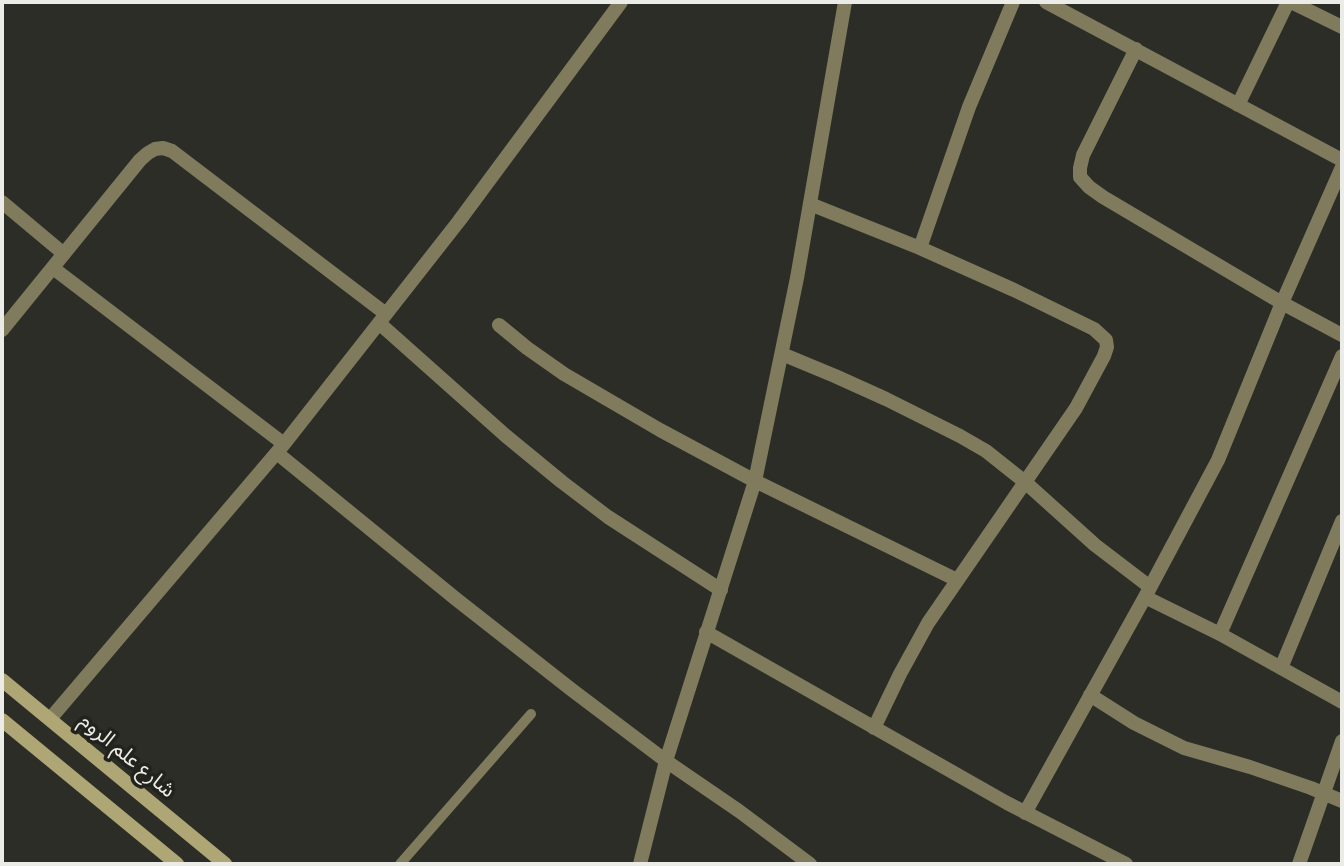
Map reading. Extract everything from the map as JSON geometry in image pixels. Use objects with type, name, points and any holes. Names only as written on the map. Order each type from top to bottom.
[{"type":"street","points":[[50,719],[280,448],[467,210],[621,2]]},
{"type":"street","points":[[640,864],[666,761],[755,481],[782,355],[845,2]]},
{"type":"street","points":[[920,248],[969,107],[1013,2]]},
{"type":"street","points":[[1046,2],[1072,8],[1136,50],[1342,160]]},
{"type":"street","points":[[1238,104],[1289,2],[1342,27]]},
{"type":"street","points":[[1136,50],[1083,155],[1080,177],[1103,197],[1282,303],[1342,335]]},
{"type":"street","points":[[2,330],[140,160],[155,149],[172,151],[383,318],[506,436],[562,482],[608,517],[721,590]]},
{"type":"street","points":[[1025,813],[1218,460],[1282,303],[1342,167]]},
{"type":"street","points":[[2,202],[64,254]]},
{"type":"street","points":[[810,204],[920,248],[1094,329],[1106,340],[1107,347],[1076,408],[957,580],[918,642],[874,728]]},
{"type":"street","points":[[52,268],[280,448],[456,599],[666,761],[810,864]]},
{"type":"street","points":[[499,325],[527,348],[597,395],[755,481],[957,580]]},
{"type":"street","points":[[782,355],[835,376],[986,451],[1025,482],[1148,592],[1342,702]]},
{"type":"street","points":[[1220,635],[1342,356]]},
{"type":"street","points":[[1282,668],[1342,521]]},
{"type":"street","points":[[706,632],[1025,813],[1126,864]]},
{"type":"street","name":"شارع علم الروم","points":[[2,680],[225,864]]},
{"type":"street","points":[[1090,695],[1146,729],[1184,748],[1250,767],[1342,801]]},
{"type":"street","points":[[2,720],[177,864]]},
{"type":"street","points":[[1299,864],[1342,741]]},
{"type":"lane","points":[[400,864],[531,714]]}]
